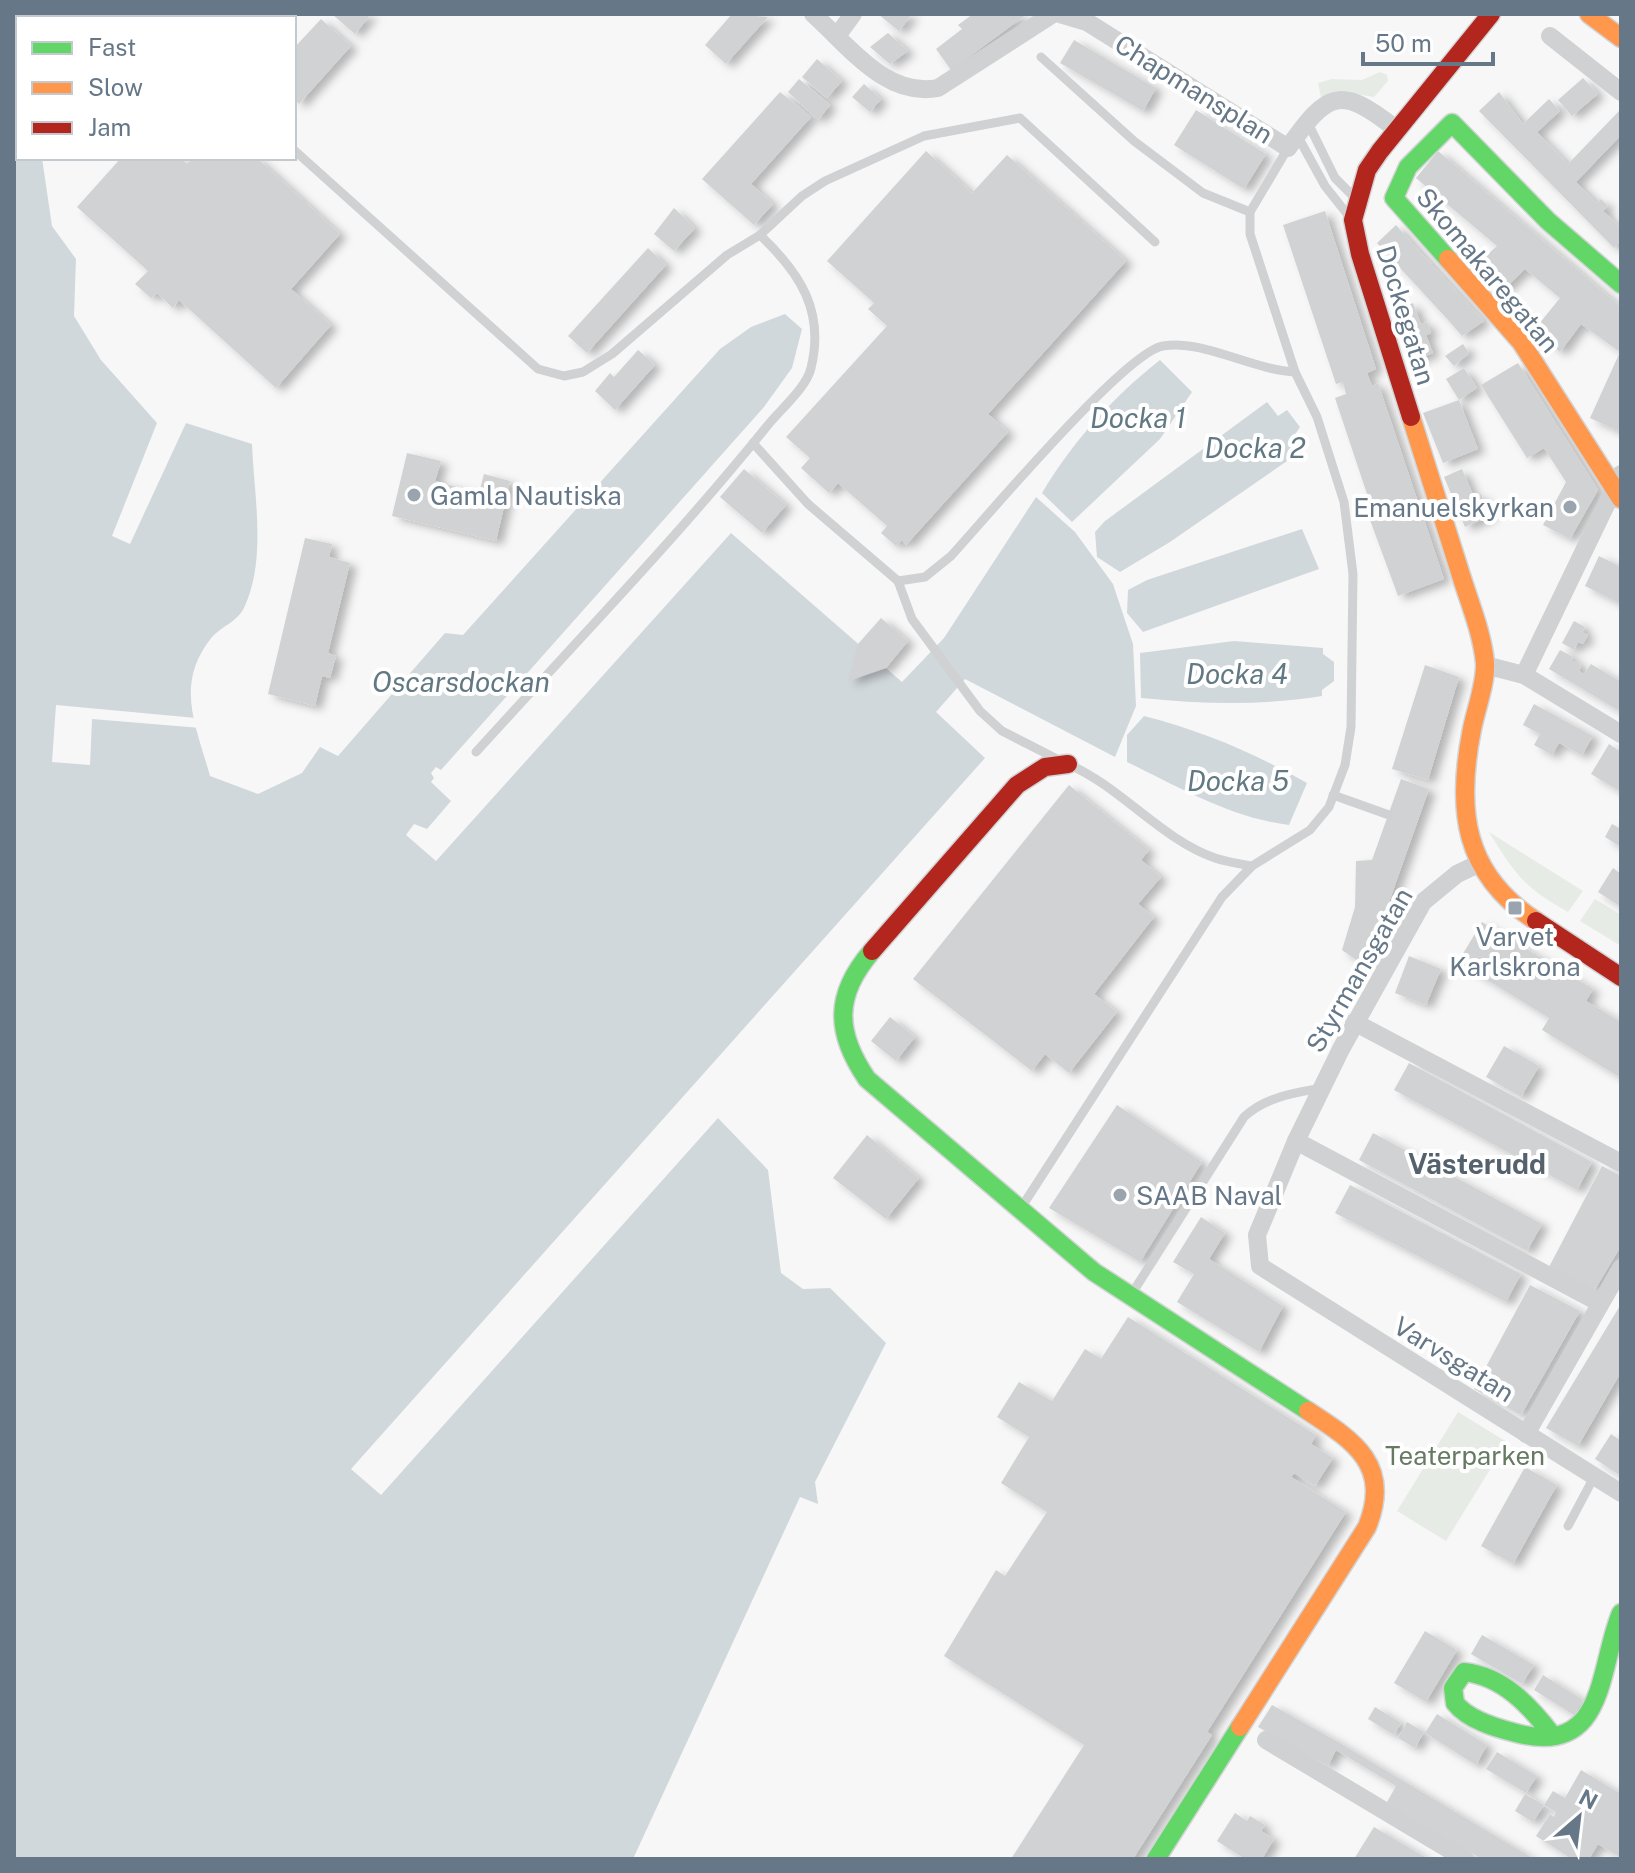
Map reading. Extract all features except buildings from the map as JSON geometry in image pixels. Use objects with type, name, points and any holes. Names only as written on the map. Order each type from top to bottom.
[{"type":"street","points":[[813,14],[893,84],[919,92],[938,88],[1053,14]]},
{"type":"street","points":[[837,36],[853,14]]},
{"type":"street","name":"Chapmansplan","points":[[1060,14],[1087,22],[1297,135],[1331,101],[1347,98],[1366,107],[1396,129]]},
{"type":"street","name":"Dockegatan","points":[[1485,665],[1473,613],[1372,299],[1353,220],[1367,170],[1396,129],[1491,14]]},
{"type":"street","points":[[1589,14],[1621,38]]},
{"type":"street","points":[[1550,36],[1621,92]]},
{"type":"street","name":"Skomakaregatan","points":[[1619,487],[1521,342],[1394,198],[1396,185],[1432,140],[1452,123],[1548,221],[1621,284]]},
{"type":"street","points":[[1524,675],[1619,487]]},
{"type":"street","points":[[1621,734],[1524,675],[1485,665],[1466,760],[1464,806],[1467,831],[1478,864],[1493,886],[1515,908],[1621,977]]},
{"type":"street","points":[[1068,764],[1045,767],[1017,785],[858,968],[846,990],[841,1021],[846,1051],[867,1079],[1019,1211],[1129,1298],[1352,1440],[1369,1460],[1377,1484],[1376,1509],[1367,1527],[1161,1857]]},
{"type":"street","name":"Styrmansgatan","points":[[1260,1266],[1257,1235],[1296,1141],[1354,1022],[1423,902],[1457,874],[1478,864]]},
{"type":"street","points":[[1354,1022],[1621,1163]]},
{"type":"street","points":[[1296,1141],[1600,1303]]},
{"type":"street","name":"Varvsgatan","points":[[1260,1266],[1621,1493]]},
{"type":"street","points":[[1526,1434],[1621,1268]]},
{"type":"street","points":[[1553,1736],[1514,1694],[1479,1672],[1464,1672],[1454,1683],[1451,1696],[1459,1710],[1529,1737],[1553,1736],[1575,1728],[1588,1716],[1608,1666],[1621,1613]]},
{"type":"street","points":[[1266,1740],[1465,1859]]},
{"type":"lane","points":[[1041,57],[1134,141],[1203,193],[1250,212]]},
{"type":"lane","points":[[296,152],[442,279],[538,369],[564,376],[583,372],[612,354],[727,255],[760,235],[802,196],[825,181],[924,136],[1020,118],[1155,242]]},
{"type":"lane","points":[[1297,135],[1357,199]]},
{"type":"lane","points":[[1019,1211],[1222,897],[1252,866],[1310,830],[1333,795],[1345,765],[1351,727],[1353,574],[1344,502],[1317,417],[1295,372],[1250,234],[1250,212],[1297,135]]},
{"type":"lane","points":[[1297,135],[1325,186],[1353,220]]},
{"type":"lane","points":[[476,752],[753,443],[811,372],[817,330],[808,293],[787,261],[760,235]]},
{"type":"lane","points":[[898,581],[925,577],[951,556],[1098,396],[1141,357],[1160,346],[1179,345],[1272,371],[1295,372]]},
{"type":"lane","points":[[753,443],[808,504],[898,581],[912,619],[980,711],[1002,731],[1092,774],[1185,842],[1215,858],[1252,866]]},
{"type":"lane","points":[[1333,795],[1389,815]]},
{"type":"lane","points":[[1129,1298],[1244,1117],[1265,1102],[1322,1088]]},
{"type":"lane","points":[[1568,1526],[1594,1477]]},
{"type":"green space","points":[[1380,72],[1387,75],[1388,81],[1374,97],[1336,91],[1321,97],[1318,83],[1332,79],[1362,80]]},
{"type":"green space","points":[[1489,832],[1583,891],[1568,912],[1522,879]]},
{"type":"green space","points":[[1595,899],[1621,915],[1621,946],[1580,921]]},
{"type":"green space","name":"Teaterparken","points":[[1458,1412],[1507,1442],[1446,1541],[1397,1511]]},
{"type":"water","name":"Oscarsdockan","points":[[14,14],[120,14],[16,16],[16,160],[42,160],[52,226],[76,259],[74,316],[101,360],[157,423],[112,536],[130,544],[186,423],[252,444],[257,548],[251,589],[241,613],[212,637],[200,654],[191,688],[194,722],[210,776],[258,794],[302,773],[320,747],[338,756],[445,633],[463,635],[720,349],[751,327],[785,314],[802,329],[792,368],[764,407],[441,770],[436,767],[431,773],[434,778],[431,782],[451,801],[427,829],[414,824],[406,835],[436,861],[731,533],[902,682],[944,638],[1036,497],[1075,532],[1113,584],[1133,644],[1136,706],[1115,757],[965,679],[936,712],[985,758],[351,1469],[381,1495],[718,1118],[768,1170],[781,1273],[803,1289],[830,1288],[886,1343],[815,1482],[818,1504],[800,1497],[633,1859],[14,1859]]},
{"type":"water","name":"Docka 1","points":[[1160,360],[1192,392],[1160,439],[1072,522],[1042,493],[1095,421]]},
{"type":"water","name":"Docka 2","points":[[1267,402],[1278,416],[1287,410],[1300,427],[1294,436],[1303,450],[1170,542],[1120,572],[1097,557],[1095,532],[1105,521]]},
{"type":"water","points":[[1302,529],[1319,569],[1143,632],[1127,613],[1128,590],[1147,580]]},
{"type":"water","name":"Docka 4","points":[[1234,641],[1323,648],[1323,654],[1334,662],[1334,681],[1322,690],[1322,696],[1277,701],[1209,703],[1141,698],[1140,653]]},
{"type":"water","name":"Docka 5","points":[[1144,716],[1228,744],[1307,783],[1289,825],[1226,809],[1127,762],[1127,735]]},
{"type":"pier","points":[[56,705],[196,718],[201,728],[92,719],[90,765],[52,762]]},
{"type":"traffic: fast","points":[[1448,259],[1394,198],[1408,167],[1452,123],[1548,221],[1621,284]]},
{"type":"traffic: fast","points":[[872,951],[851,983],[843,1014],[849,1045],[867,1079],[1094,1272],[1308,1411]]},
{"type":"traffic: fast","points":[[1553,1736],[1544,1725],[1535,1714],[1525,1704],[1491,1679],[1464,1672],[1453,1688],[1455,1703],[1475,1719],[1491,1726],[1546,1737],[1568,1732],[1583,1720],[1594,1703],[1621,1613]]},
{"type":"traffic: fast","points":[[1156,1859],[1240,1727]]},
{"type":"traffic: slow","points":[[1589,14],[1621,38]]},
{"type":"traffic: slow","points":[[1448,259],[1521,342],[1621,499]]},
{"type":"traffic: slow","points":[[1411,417],[1474,615],[1485,663],[1467,758],[1466,813],[1471,837],[1479,861],[1493,882],[1512,903],[1536,921]]},
{"type":"traffic: slow","points":[[1240,1727],[1367,1527],[1374,1505],[1375,1487],[1364,1457],[1340,1433],[1308,1411]]},
{"type":"traffic: jam","points":[[1411,417],[1360,254],[1353,220],[1367,170],[1491,14]]},
{"type":"traffic: jam","points":[[872,951],[1017,785],[1045,767],[1068,764]]},
{"type":"traffic: jam","points":[[1536,921],[1621,977]]},
{"type":"place","name":"Gamla Nautiska","points":[[414,495]]},
{"type":"place","name":"Emanuelskyrkan","points":[[1570,507]]},
{"type":"place","name":"Varvet Karlskrona","points":[[1515,908]]},
{"type":"place","name":"SAAB Naval","points":[[1120,1195]]},
{"type":"district","name":"Västerudd","points":[[1477,1163]]}]
